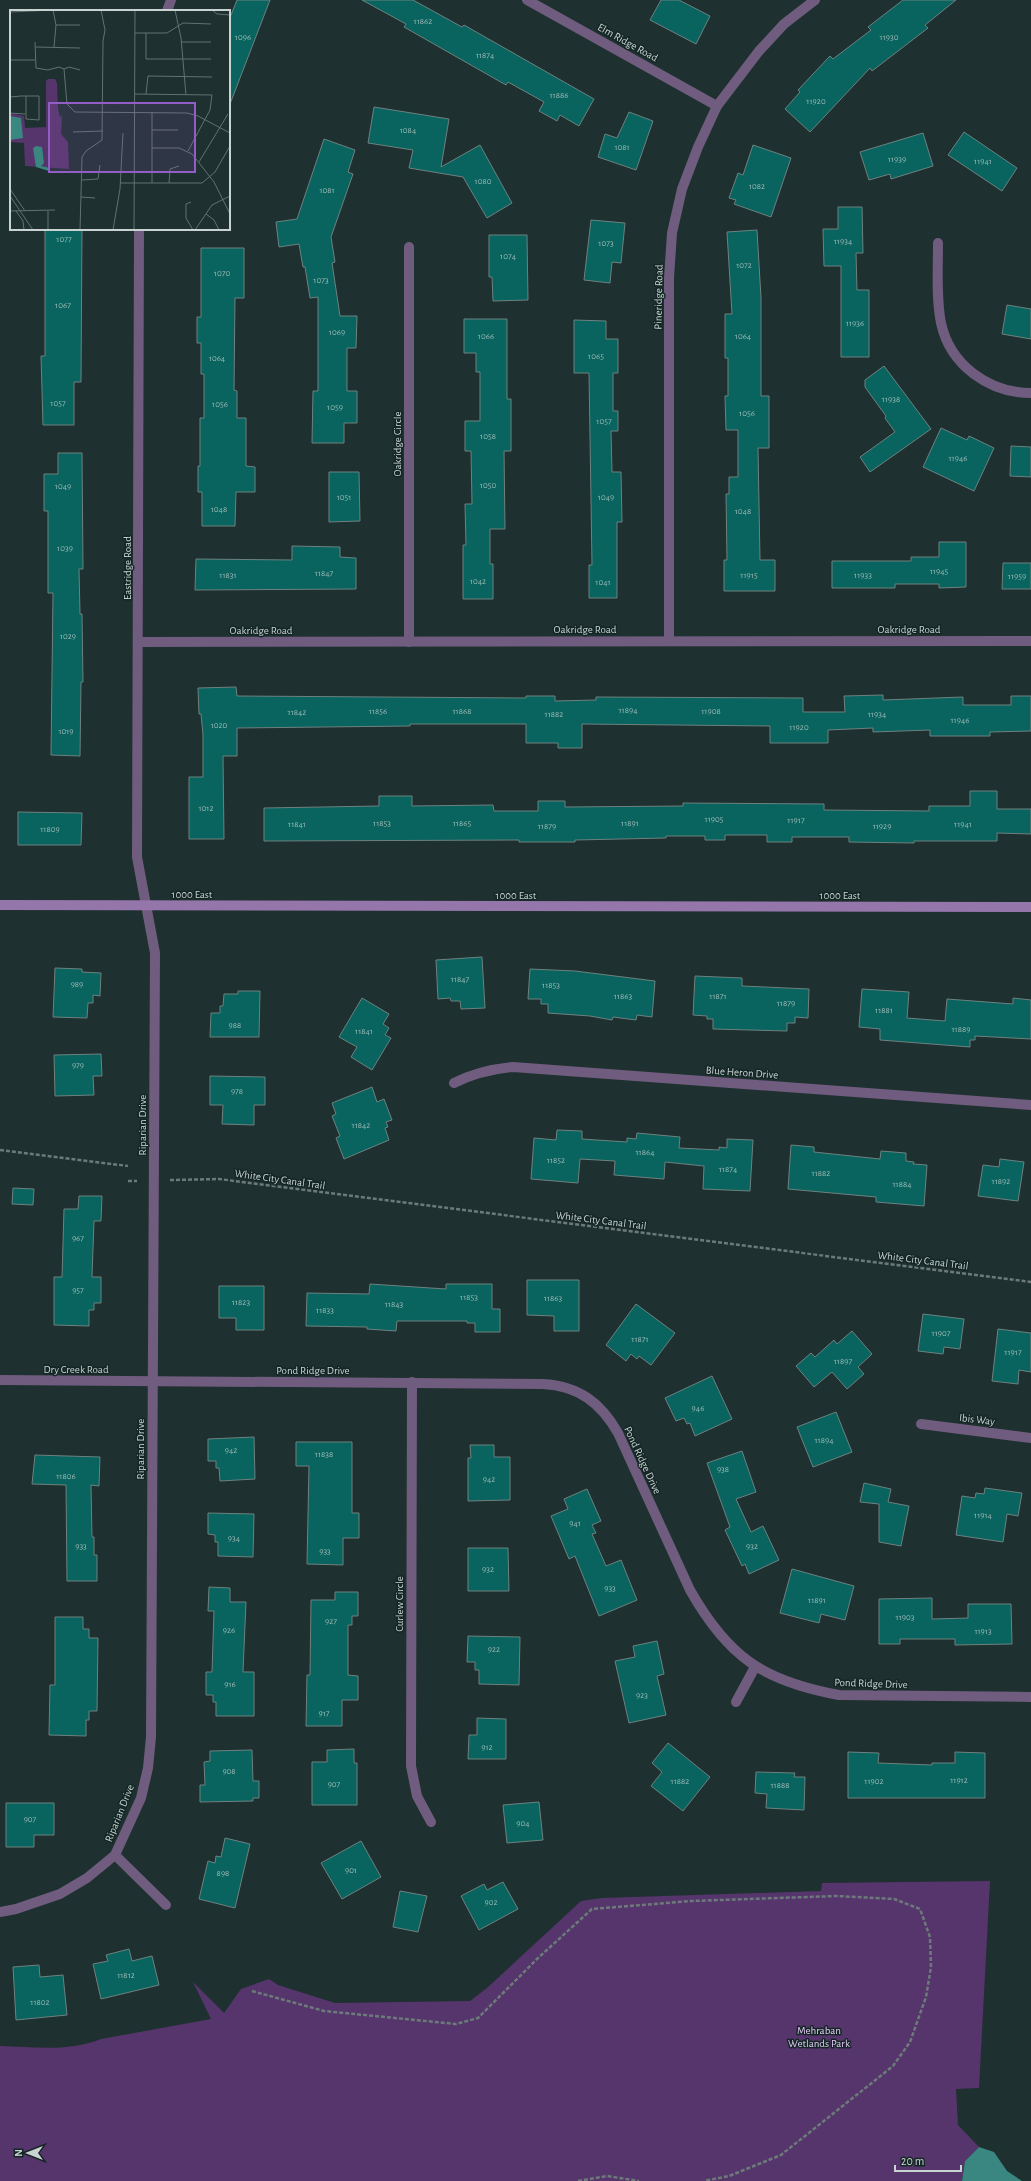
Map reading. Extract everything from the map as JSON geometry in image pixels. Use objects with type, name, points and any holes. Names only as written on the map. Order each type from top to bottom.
[{"type":"street","points":[[168,10],[171,0]]},
{"type":"street","name":"Elm Ridge Road","points":[[528,0],[716,106]]},
{"type":"street","name":"Pineridge Road","points":[[669,641],[669,278],[672,233],[682,189],[716,106],[759,51],[784,24],[815,0]]},
{"type":"street","name":"Eastridge Road","points":[[139,230],[138,857],[146,906]]},
{"type":"street","points":[[938,243],[941,323],[950,346],[963,365],[981,380],[1003,389],[1031,393]]},
{"type":"street","name":"Oakridge Circle","points":[[409,247],[409,642]]},
{"type":"street","name":"Oakridge Road","points":[[139,642],[1031,641]]},
{"type":"street","name":"1000 East","points":[[0,905],[1031,907]]},
{"type":"street","name":"Riparian Drive","points":[[0,1912],[16,1910],[60,1894],[88,1878],[115,1855],[141,1798],[148,1768],[151,1736],[155,953],[146,906]]},
{"type":"street","name":"Blue Heron Drive","points":[[454,1083],[473,1074],[492,1069],[513,1067],[1031,1105]]},
{"type":"street","name":"Dry Creek Road","points":[[0,1380],[152,1381]]},
{"type":"street","name":"Pond Ridge Drive","points":[[152,1381],[557,1384],[582,1393],[594,1401],[608,1416],[618,1433],[690,1590],[703,1612],[736,1651],[755,1667],[808,1689],[839,1695],[1031,1697]]},
{"type":"street","name":"Curlew Circle","points":[[412,1382],[411,1766],[417,1796],[431,1822]]},
{"type":"street","name":"Ibis Way","points":[[921,1424],[1031,1438]]},
{"type":"street","points":[[736,1702],[755,1667]]},
{"type":"street","points":[[115,1855],[166,1905]]},
{"type":"path","points":[[0,1150],[128,1166]]},
{"type":"path","name":"White City Canal Trail","points":[[169,1180],[219,1179],[1031,1282]]},
{"type":"path","points":[[128,1181],[141,1181]]},
{"type":"path","points":[[252,1991],[324,2011],[456,2024],[478,2018],[537,1958],[592,1909],[691,1901],[837,1896],[894,1899],[920,1910],[930,1937],[931,1967],[926,1997],[910,2042],[892,2066],[781,2156],[729,2176],[704,2181]]},
{"type":"path","points":[[578,2181],[607,2176],[639,2181]]},
{"type":"green space","name":"Mehraban Wetlands Park","points":[[990,1881],[979,2088],[956,2089],[958,2125],[979,2147],[965,2161],[962,2181],[0,2181],[0,2046],[51,2048],[76,2046],[101,2039],[211,2019],[193,1982],[224,2013],[241,1989],[269,1979],[278,1985],[335,2003],[470,2001],[487,1988],[581,1901],[602,1898],[821,1891],[822,1883]]},
{"type":"water","points":[[979,2147],[994,2152],[1007,2171],[1022,2181],[962,2181],[965,2161]]},
{"type":"building","points":[[237,0],[270,0],[230,104],[230,18]]},
{"type":"building","points":[[362,0],[413,0],[462,27],[464,25],[594,99],[579,126],[560,115],[557,121],[539,111],[544,102],[508,82],[506,85],[404,27],[406,24]]},
{"type":"building","points":[[661,0],[679,0],[710,16],[696,44],[650,20]]},
{"type":"building","points":[[903,0],[956,0],[925,25],[928,28],[872,71],[870,68],[810,132],[785,109],[800,92],[798,90],[830,56],[833,59],[871,30],[868,27]]},
{"type":"building","points":[[374,107],[449,119],[441,167],[480,145],[512,203],[487,218],[463,177],[409,168],[413,150],[368,143]]},
{"type":"building","points":[[629,112],[653,121],[636,170],[598,157],[605,134],[617,138]]},
{"type":"building","points":[[964,132],[1017,168],[1002,191],[948,155]]},
{"type":"building","points":[[923,133],[933,166],[891,179],[890,174],[869,180],[860,152]]},
{"type":"building","points":[[324,139],[355,150],[348,172],[353,174],[331,237],[335,262],[332,263],[340,316],[357,316],[356,348],[347,348],[347,391],[357,391],[357,423],[344,423],[344,443],[312,443],[313,391],[318,391],[318,297],[310,298],[305,267],[303,267],[299,244],[279,247],[276,222],[297,219]]},
{"type":"building","points":[[753,145],[791,158],[771,217],[734,204],[736,200],[729,198],[738,173],[743,175]]},
{"type":"building","points":[[838,207],[862,207],[863,253],[856,253],[857,290],[869,290],[869,357],[841,357],[841,266],[824,266],[823,229],[838,229]]},
{"type":"building","points":[[591,220],[625,223],[621,263],[612,262],[610,283],[584,280]]},
{"type":"building","points":[[45,230],[82,230],[81,382],[74,382],[74,425],[43,425],[41,356],[45,356]]},
{"type":"building","points":[[757,230],[761,298],[761,396],[769,396],[769,448],[758,448],[760,560],[775,560],[775,591],[724,591],[724,560],[727,560],[726,494],[729,494],[729,477],[738,477],[738,430],[726,430],[725,396],[728,396],[728,358],[725,358],[725,314],[732,314],[727,232]]},
{"type":"building","points":[[489,235],[527,235],[528,300],[493,301],[492,277],[489,277]]},
{"type":"building","points":[[201,248],[244,248],[244,298],[235,298],[234,390],[237,391],[237,418],[246,418],[246,466],[255,467],[255,492],[236,492],[235,526],[202,526],[202,492],[198,492],[198,466],[200,466],[200,418],[204,418],[204,374],[201,374],[201,343],[197,343],[197,317],[201,317]]},
{"type":"building","points":[[1007,305],[1031,309],[1031,339],[1002,334]]},
{"type":"building","points":[[464,319],[507,319],[507,399],[511,399],[511,451],[504,451],[505,529],[490,529],[490,564],[493,564],[493,599],[463,599],[463,545],[466,545],[465,504],[472,504],[471,451],[465,451],[465,421],[480,421],[480,372],[476,372],[476,353],[464,353]]},
{"type":"building","points":[[574,320],[606,321],[606,339],[618,339],[618,373],[613,373],[613,411],[618,411],[618,431],[611,431],[612,472],[621,472],[622,522],[617,522],[617,598],[589,598],[589,565],[592,565],[589,373],[574,373]]},
{"type":"building","points":[[884,366],[931,429],[870,472],[860,457],[895,432],[885,418],[886,416],[865,387],[865,380]]},
{"type":"building","points":[[941,428],[967,440],[969,436],[994,448],[974,491],[923,467]]},
{"type":"building","points":[[1011,446],[1031,447],[1031,477],[1010,476]]},
{"type":"building","points":[[58,453],[82,453],[83,569],[79,569],[80,614],[82,614],[83,682],[81,682],[80,756],[51,755],[53,593],[48,593],[48,511],[44,511],[44,474],[58,474]]},
{"type":"building","points":[[329,472],[359,472],[360,521],[329,522]]},
{"type":"building","points":[[939,542],[966,542],[966,587],[939,588],[939,584],[895,584],[895,588],[832,588],[832,561],[911,561],[911,557],[939,557]]},
{"type":"building","points":[[292,546],[340,547],[340,557],[356,558],[356,589],[195,590],[196,559],[292,560]]},
{"type":"building","points":[[1003,563],[1031,563],[1031,589],[1002,589]]},
{"type":"building","points":[[236,687],[237,696],[526,698],[526,696],[555,696],[555,701],[596,700],[596,697],[803,698],[803,712],[845,712],[844,696],[883,695],[883,700],[963,697],[963,705],[1011,705],[1011,696],[1031,696],[1031,731],[990,732],[990,736],[930,736],[930,730],[873,732],[873,728],[828,730],[828,743],[770,743],[770,726],[582,724],[582,748],[558,748],[558,743],[526,743],[526,724],[410,724],[410,726],[237,728],[237,756],[223,756],[224,839],[189,839],[189,777],[203,777],[203,735],[201,714],[199,714],[198,688]]},
{"type":"building","points":[[970,791],[997,791],[997,809],[1031,809],[1031,834],[997,833],[997,841],[914,841],[914,843],[849,842],[849,837],[792,837],[792,842],[767,842],[767,835],[725,835],[725,840],[705,840],[705,836],[666,836],[666,838],[575,840],[575,842],[519,842],[519,840],[264,841],[264,808],[379,806],[379,796],[412,796],[412,806],[493,805],[494,811],[538,811],[538,801],[565,801],[565,807],[683,806],[683,803],[824,804],[824,810],[929,811],[929,806],[970,806]]},
{"type":"building","points":[[18,812],[82,813],[81,845],[18,845]]},
{"type":"building","points":[[482,957],[485,1008],[461,1009],[460,1001],[451,1001],[450,998],[438,999],[436,960]]},
{"type":"building","points":[[55,968],[82,969],[82,972],[101,973],[100,996],[93,995],[93,1003],[88,1003],[87,1018],[53,1017]]},
{"type":"building","points":[[530,969],[575,971],[655,981],[652,1017],[637,1015],[636,1020],[613,1017],[612,1020],[590,1016],[548,1013],[548,1004],[541,1004],[541,999],[528,999]]},
{"type":"building","points":[[695,976],[742,978],[742,986],[809,989],[808,1018],[795,1017],[795,1023],[787,1023],[787,1031],[713,1029],[713,1019],[707,1019],[707,1016],[693,1015]]},
{"type":"building","points":[[862,989],[909,992],[907,1018],[945,1021],[947,999],[1013,1004],[1013,998],[1031,1000],[1031,1039],[975,1036],[975,1040],[970,1040],[970,1047],[880,1040],[880,1029],[859,1027]]},
{"type":"building","points":[[238,991],[260,991],[259,1037],[210,1037],[211,1013],[220,1013],[220,1006],[223,1006],[224,994],[238,994]]},
{"type":"building","points":[[362,998],[389,1014],[383,1024],[389,1028],[385,1035],[391,1038],[372,1070],[351,1057],[357,1047],[339,1037]]},
{"type":"building","points":[[101,1054],[102,1076],[93,1076],[94,1095],[55,1096],[54,1055]]},
{"type":"building","points":[[210,1076],[265,1077],[265,1105],[254,1105],[254,1125],[222,1124],[223,1105],[210,1105]]},
{"type":"building","points":[[372,1087],[377,1102],[384,1099],[392,1120],[386,1122],[388,1127],[385,1128],[389,1140],[344,1159],[336,1138],[340,1136],[332,1116],[336,1114],[332,1103]]},
{"type":"building","points":[[557,1130],[582,1131],[582,1139],[627,1142],[627,1138],[636,1139],[637,1133],[680,1137],[679,1148],[719,1150],[719,1147],[727,1148],[727,1139],[753,1140],[750,1191],[703,1189],[704,1166],[665,1162],[664,1179],[614,1175],[615,1161],[580,1159],[578,1183],[531,1179],[534,1138],[556,1140]]},
{"type":"building","points":[[791,1145],[814,1147],[814,1152],[880,1159],[881,1151],[906,1153],[906,1161],[914,1162],[913,1164],[927,1165],[924,1206],[876,1202],[876,1197],[788,1189]]},
{"type":"building","points":[[1000,1159],[1024,1162],[1018,1201],[978,1196],[983,1165],[999,1167]]},
{"type":"building","points":[[13,1188],[34,1189],[33,1205],[12,1204]]},
{"type":"building","points":[[79,1196],[102,1196],[101,1221],[94,1221],[92,1277],[101,1277],[101,1303],[94,1303],[94,1310],[89,1310],[89,1326],[54,1325],[54,1277],[62,1277],[64,1209],[78,1209]]},
{"type":"building","points":[[527,1280],[579,1280],[579,1331],[554,1331],[554,1316],[527,1315]]},
{"type":"building","points":[[370,1284],[446,1289],[446,1284],[492,1284],[492,1309],[500,1309],[500,1332],[475,1332],[475,1323],[467,1323],[467,1321],[397,1321],[396,1331],[367,1329],[367,1327],[306,1326],[307,1293],[369,1294]]},
{"type":"building","points":[[219,1286],[264,1286],[264,1330],[236,1330],[236,1318],[219,1318]]},
{"type":"building","points":[[636,1304],[675,1333],[651,1365],[639,1356],[637,1359],[631,1354],[626,1361],[606,1345]]},
{"type":"building","points":[[923,1314],[964,1319],[960,1349],[944,1347],[943,1354],[918,1351]]},
{"type":"building","points":[[998,1329],[1031,1333],[1031,1372],[1019,1370],[1018,1384],[992,1381]]},
{"type":"building","points":[[852,1331],[872,1354],[858,1367],[864,1374],[847,1389],[832,1372],[814,1387],[796,1366],[811,1353],[815,1357],[834,1340],[837,1344]]},
{"type":"building","points":[[712,1376],[732,1419],[695,1436],[690,1423],[687,1424],[684,1418],[676,1421],[665,1398]]},
{"type":"building","points":[[836,1412],[852,1452],[813,1467],[797,1427]]},
{"type":"building","points":[[254,1437],[255,1479],[220,1481],[219,1468],[216,1468],[216,1461],[208,1461],[208,1439]]},
{"type":"building","points":[[296,1442],[352,1442],[352,1513],[359,1513],[359,1538],[343,1538],[343,1565],[307,1564],[309,1466],[296,1466]]},
{"type":"building","points":[[470,1445],[494,1445],[494,1457],[510,1457],[510,1500],[468,1501],[468,1458],[471,1458]]},
{"type":"building","points":[[742,1451],[756,1492],[736,1499],[751,1532],[763,1526],[779,1560],[749,1574],[745,1564],[742,1566],[725,1530],[730,1527],[707,1463]]},
{"type":"building","points":[[35,1455],[100,1457],[99,1486],[91,1485],[92,1537],[94,1537],[94,1555],[97,1555],[97,1581],[67,1581],[66,1485],[32,1484]]},
{"type":"building","points":[[864,1483],[891,1489],[888,1502],[909,1506],[901,1546],[879,1542],[879,1504],[860,1502]]},
{"type":"building","points":[[985,1488],[1022,1493],[1018,1516],[1007,1514],[1003,1542],[956,1535],[962,1496],[975,1498],[976,1493],[984,1494]]},
{"type":"building","points":[[587,1489],[601,1521],[592,1525],[596,1533],[592,1534],[606,1566],[621,1560],[637,1600],[599,1616],[575,1556],[569,1559],[551,1516],[568,1509],[564,1499]]},
{"type":"building","points":[[208,1513],[254,1514],[253,1557],[218,1556],[218,1542],[215,1542],[215,1535],[208,1534]]},
{"type":"building","points":[[468,1548],[508,1548],[509,1591],[468,1591]]},
{"type":"building","points":[[792,1569],[854,1586],[845,1620],[821,1614],[819,1623],[780,1613]]},
{"type":"building","points":[[209,1587],[230,1588],[230,1602],[246,1602],[243,1672],[254,1672],[254,1716],[216,1716],[216,1702],[213,1702],[213,1695],[206,1695],[206,1672],[212,1672],[214,1611],[208,1611]]},
{"type":"building","points":[[335,1592],[358,1592],[358,1616],[352,1616],[352,1625],[348,1625],[348,1675],[358,1676],[358,1700],[342,1700],[342,1726],[306,1726],[307,1675],[310,1675],[311,1600],[335,1600]]},
{"type":"building","points":[[932,1598],[932,1619],[968,1618],[968,1604],[1011,1604],[1012,1644],[955,1645],[955,1639],[900,1639],[900,1644],[879,1644],[879,1599]]},
{"type":"building","points":[[55,1617],[83,1617],[83,1629],[89,1629],[89,1638],[98,1638],[97,1711],[89,1711],[89,1720],[86,1720],[86,1736],[49,1735],[50,1685],[55,1685]]},
{"type":"building","points":[[468,1636],[520,1637],[519,1685],[479,1684],[479,1670],[475,1670],[475,1662],[467,1662]]},
{"type":"building","points":[[657,1641],[664,1674],[657,1676],[666,1715],[629,1723],[615,1661],[635,1657],[633,1646]]},
{"type":"building","points":[[477,1718],[506,1719],[506,1759],[468,1759],[469,1735],[477,1735]]},
{"type":"building","points":[[668,1743],[710,1777],[683,1811],[651,1786],[662,1772],[652,1763]]},
{"type":"building","points":[[354,1749],[354,1763],[357,1763],[357,1805],[312,1805],[312,1762],[327,1762],[327,1750]]},
{"type":"building","points":[[252,1750],[253,1781],[259,1781],[259,1798],[253,1798],[253,1801],[200,1802],[200,1785],[205,1785],[204,1762],[210,1761],[210,1751]]},
{"type":"building","points":[[848,1752],[879,1753],[878,1763],[932,1765],[932,1763],[955,1763],[955,1752],[985,1753],[985,1798],[848,1798]]},
{"type":"building","points":[[756,1772],[795,1773],[794,1777],[805,1777],[804,1810],[766,1808],[767,1794],[755,1793]]},
{"type":"building","points":[[539,1802],[543,1840],[507,1843],[503,1805]]},
{"type":"building","points":[[6,1803],[54,1803],[54,1835],[34,1835],[34,1847],[6,1847]]},
{"type":"building","points":[[225,1838],[250,1844],[235,1908],[199,1899],[208,1861],[215,1863],[216,1856],[221,1857]]},
{"type":"building","points":[[361,1841],[381,1877],[342,1899],[321,1863]]},
{"type":"building","points":[[503,1882],[518,1909],[479,1930],[461,1896],[484,1884],[487,1890]]},
{"type":"building","points":[[400,1891],[427,1896],[418,1932],[393,1927]]},
{"type":"building","points":[[129,1949],[132,1961],[152,1956],[159,1985],[101,1999],[93,1964],[108,1961],[106,1955]]},
{"type":"building","points":[[39,1965],[40,1977],[63,1975],[67,2015],[16,2020],[13,1967]]}]
